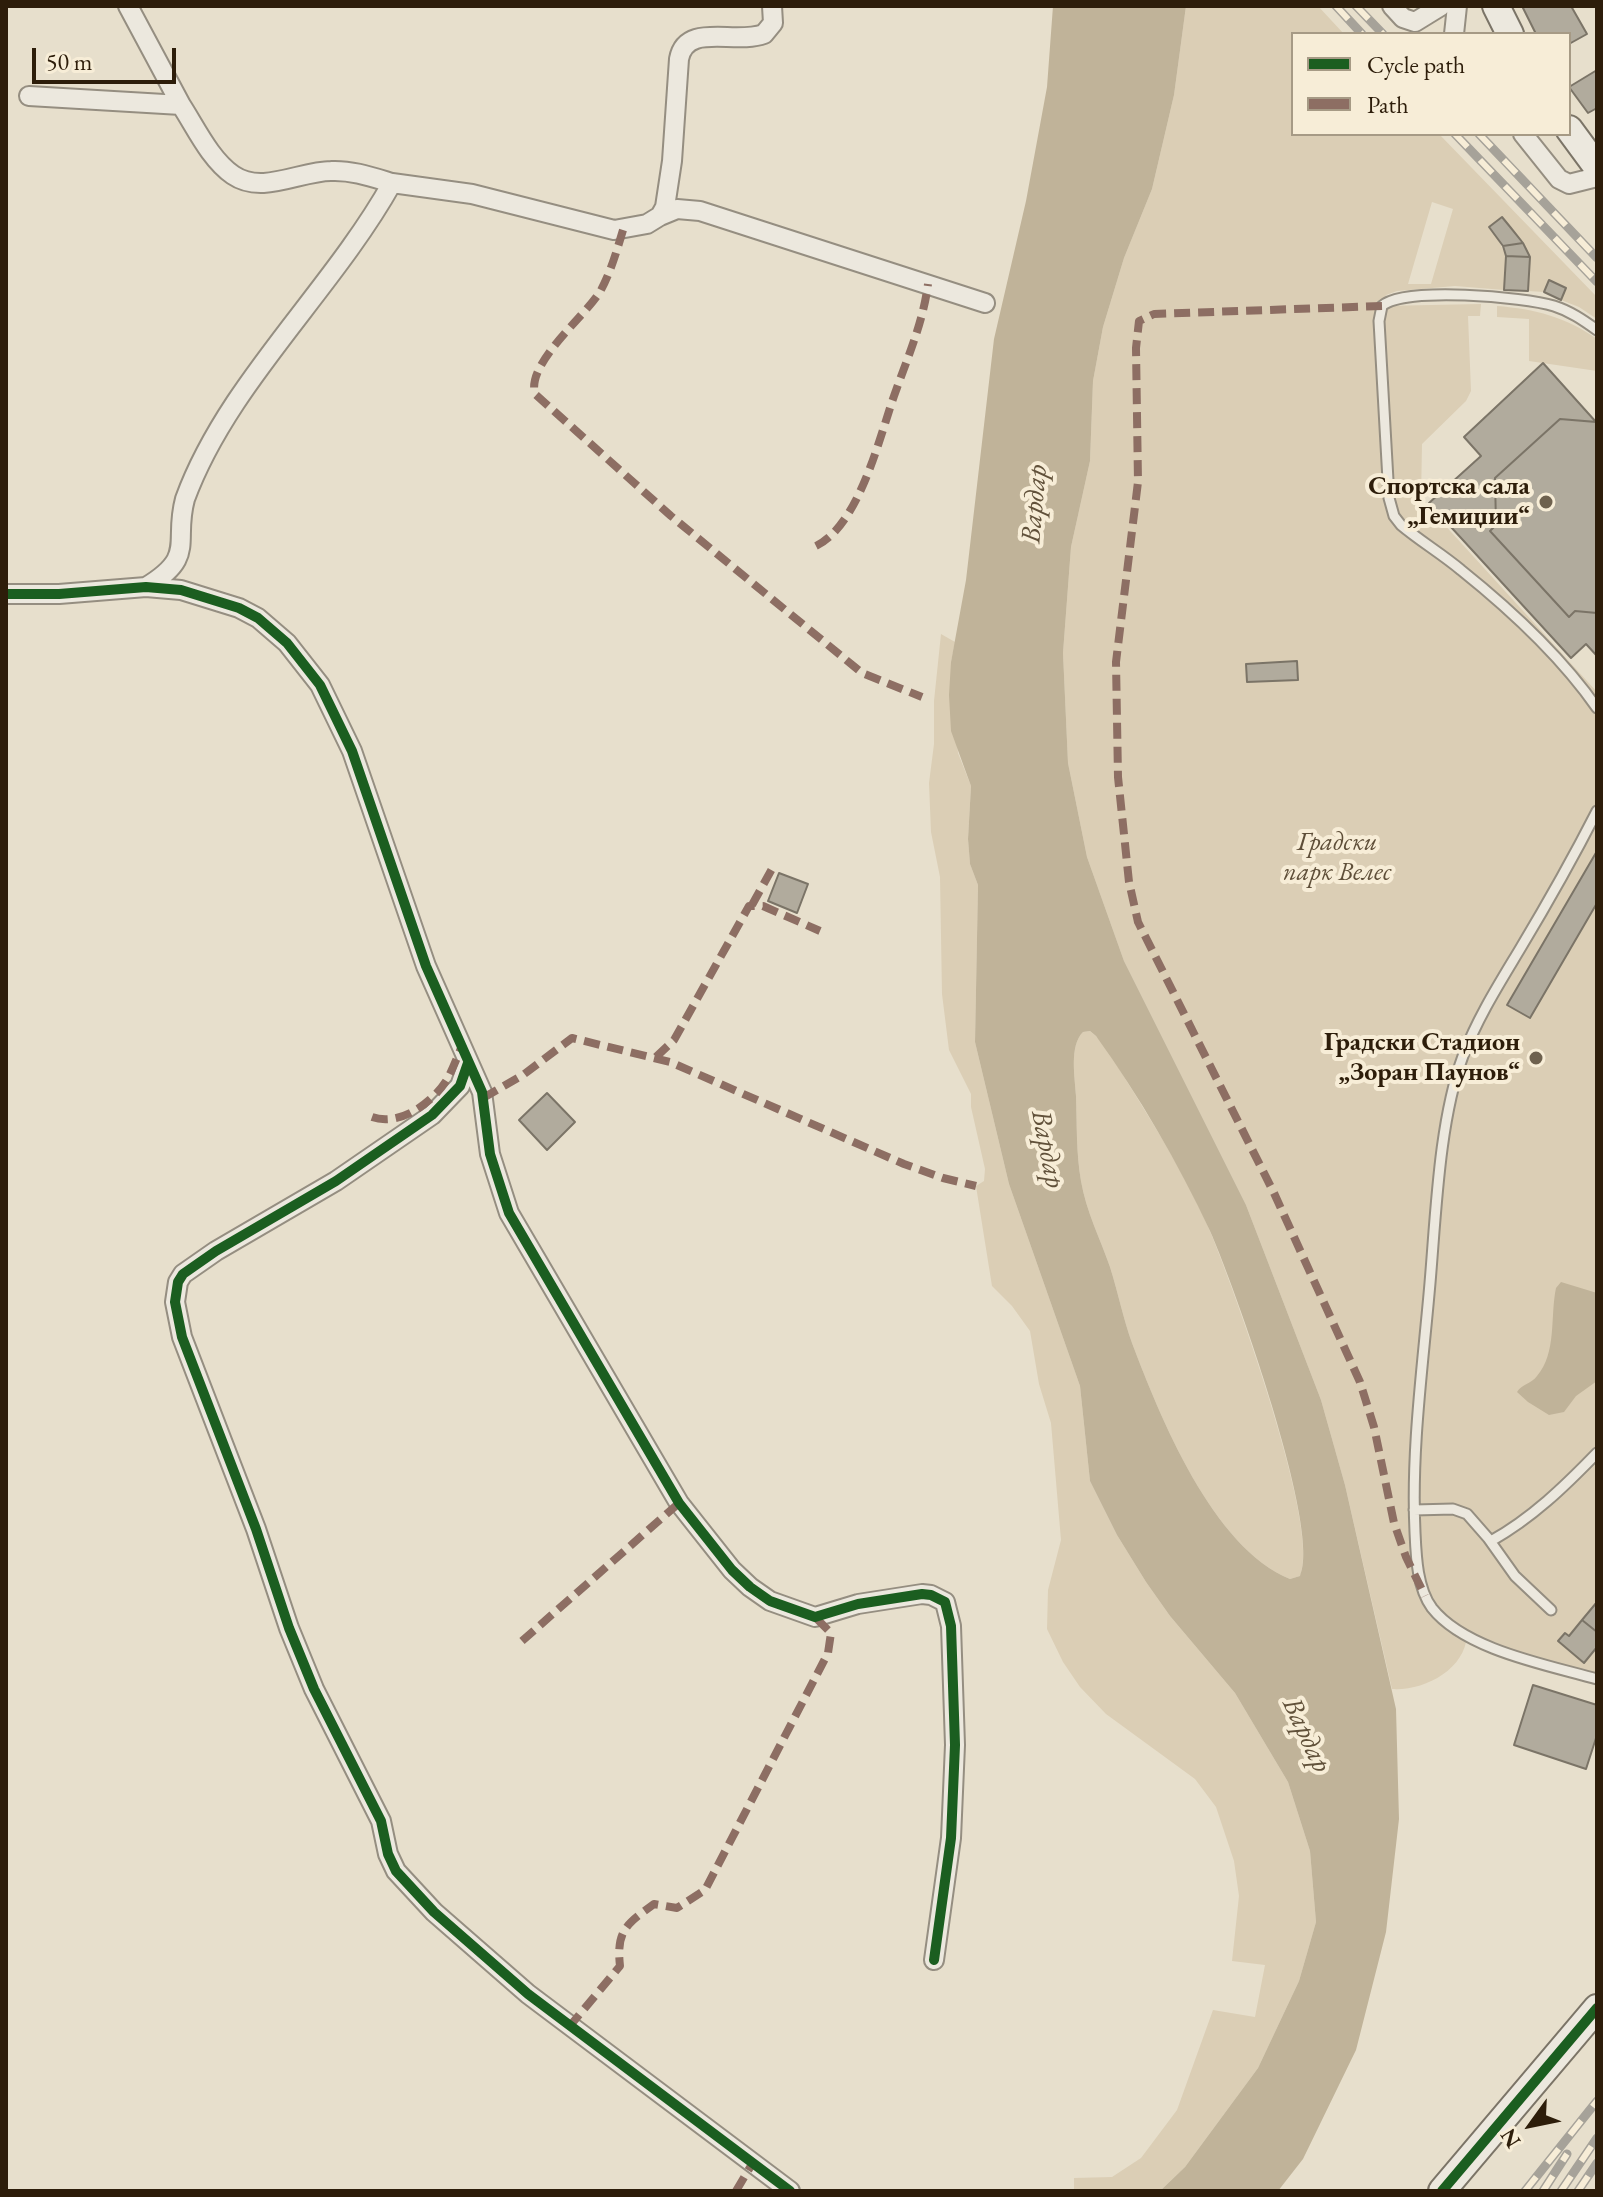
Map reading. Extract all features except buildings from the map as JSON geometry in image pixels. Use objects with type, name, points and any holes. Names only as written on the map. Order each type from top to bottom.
[{"type":"main road","points":[[1496,6],[1509,32]]},
{"type":"main road","points":[[1571,132],[1597,167]]},
{"type":"main road","points":[[1442,2191],[1597,2008]]},
{"type":"street","points":[[128,6],[181,105],[219,162],[233,175],[246,181],[273,182],[331,170],[392,183],[472,194],[614,230],[638,227],[677,209],[700,211],[985,303]]},
{"type":"street","points":[[660,216],[669,187],[679,59],[683,46],[701,37],[747,39],[764,34],[773,23],[772,6]]},
{"type":"street","points":[[1392,6],[1403,18],[1415,22],[1441,6]]},
{"type":"street","points":[[1454,32],[1457,6]]},
{"type":"street","points":[[29,96],[181,105]]},
{"type":"street","points":[[1525,136],[1559,179],[1569,184],[1597,177]]},
{"type":"street","points":[[146,587],[167,573],[177,560],[182,546],[185,499],[225,419],[354,244],[392,183]]},
{"type":"street","points":[[6,594],[59,594],[146,587],[181,590],[208,596],[258,618],[287,643],[320,685],[352,751],[426,966],[482,1092],[490,1154],[502,1195],[517,1230],[679,1503],[732,1570],[770,1601],[815,1617],[858,1604],[922,1594],[945,1602],[951,1626],[955,1745],[951,1838],[934,1960]]},
{"type":"street","points":[[468,1063],[460,1086],[432,1115],[336,1181],[216,1251],[183,1274],[178,1282],[175,1302],[182,1337],[256,1529],[289,1628],[314,1689],[375,1808],[396,1871],[434,1912],[528,1994],[790,2191]]},
{"type":"lane","points":[[1597,330],[1578,316],[1553,306],[1468,295],[1394,299],[1382,306],[1379,321],[1389,498],[1394,516],[1535,636],[1597,708]]},
{"type":"lane","points":[[1597,811],[1547,904],[1481,1013],[1455,1083],[1438,1194],[1414,1510],[1423,1589],[1438,1614],[1457,1629],[1499,1649],[1597,1679]]},
{"type":"lane","points":[[1491,1541],[1550,1500],[1597,1453]]},
{"type":"lane","points":[[1414,1510],[1460,1510],[1467,1514],[1491,1541],[1517,1579],[1551,1610]]},
{"type":"green space","name":"Градски парк Велес","points":[[1186,6],[1318,6],[1342,32],[1291,32],[1291,136],[1441,136],[1597,297],[1597,319],[1561,300],[1566,288],[1550,280],[1544,292],[1528,291],[1530,257],[1502,218],[1497,237],[1506,256],[1504,290],[1455,286],[1397,291],[1386,295],[1382,306],[1481,304],[1480,316],[1468,316],[1471,391],[1466,401],[1422,444],[1421,499],[1597,692],[1597,1679],[1529,1660],[1467,1635],[1459,1658],[1441,1676],[1417,1686],[1392,1689],[1345,1485],[1321,1400],[1246,1205],[1124,961],[1087,857],[1068,763],[1063,653],[1071,547],[1090,461],[1093,381],[1103,327],[1124,258],[1152,189],[1174,95]],"holes":[[[1432,202],[1453,209],[1431,284],[1408,284]]]},
{"type":"green space","points":[[1497,306],[1550,315],[1585,331],[1597,339],[1597,371],[1529,361],[1529,319],[1497,317]]},
{"type":"green space","points":[[941,634],[955,642],[951,662],[958,753],[971,786],[968,839],[970,864],[978,885],[975,1042],[1009,1184],[1080,1386],[1090,1481],[1117,1535],[1146,1582],[1170,1616],[1235,1693],[1288,1782],[1310,1851],[1316,1922],[1299,1981],[1258,2068],[1185,2167],[1160,2191],[1074,2191],[1074,2178],[1112,2177],[1141,2158],[1177,2110],[1213,2010],[1255,2017],[1265,1965],[1232,1961],[1239,1896],[1234,1861],[1216,1807],[1195,1779],[1106,1714],[1080,1687],[1063,1662],[1047,1629],[1048,1590],[1061,1540],[1051,1423],[1039,1384],[1030,1331],[992,1286],[976,1186],[984,1181],[985,1169],[971,1094],[949,1050],[942,994],[940,877],[931,832],[929,783]]},
{"type":"green space","points":[[1090,1031],[1110,1054],[1172,1156],[1194,1196],[1223,1264],[1288,1463],[1299,1511],[1303,1551],[1300,1576],[1290,1579],[1262,1563],[1237,1539],[1214,1510],[1174,1442],[1132,1343],[1110,1267],[1086,1203],[1079,1170],[1074,1053],[1083,1032]]},
{"type":"water","name":"Вардар","points":[[1053,6],[1186,6],[1174,95],[1152,189],[1124,258],[1103,327],[1093,381],[1090,461],[1071,547],[1063,653],[1068,763],[1087,857],[1124,961],[1246,1205],[1321,1400],[1345,1485],[1396,1709],[1399,1819],[1386,1932],[1356,2050],[1303,2159],[1278,2191],[1160,2191],[1185,2167],[1258,2068],[1299,1981],[1316,1922],[1310,1851],[1288,1782],[1235,1693],[1170,1616],[1146,1582],[1117,1535],[1090,1481],[1080,1386],[1009,1184],[975,1042],[978,885],[970,864],[968,839],[971,786],[951,731],[951,662],[966,580],[994,339],[1026,201],[1047,87]],"holes":[[[1090,1031],[1171,1156],[1198,1206],[1221,1259],[1255,1351],[1288,1461],[1304,1551],[1300,1576],[1290,1579],[1262,1563],[1237,1539],[1214,1510],[1174,1442],[1132,1343],[1110,1267],[1086,1203],[1079,1170],[1074,1053],[1083,1032]]]},
{"type":"water","points":[[1561,1282],[1597,1293],[1597,1381],[1576,1396],[1564,1412],[1549,1415],[1517,1392],[1537,1376],[1548,1356],[1554,1299]]},
{"type":"railway","points":[[1336,6],[1360,32]]},
{"type":"railway","points":[[1356,6],[1381,32]]},
{"type":"railway","points":[[1457,136],[1597,282]]},
{"type":"railway","points":[[1481,136],[1597,258]]},
{"type":"railway","points":[[1525,2191],[1597,2101]]},
{"type":"railway","points":[[1561,2191],[1597,2138]]},
{"type":"railway","points":[[1543,2191],[1567,2154]]},
{"type":"railway","points":[[1578,2191],[1597,2163]]},
{"type":"marked path","points":[[623,230],[601,290],[539,368],[535,394],[671,516],[862,673],[922,697]]},
{"type":"marked path","points":[[816,546],[844,520],[866,479],[918,327],[928,284]]},
{"type":"marked path","points":[[1382,306],[1154,314],[1139,321],[1136,348],[1138,482],[1116,662],[1118,777],[1129,882],[1138,922],[1274,1193],[1360,1382],[1374,1427],[1394,1523],[1425,1596]]},
{"type":"marked path","points":[[752,905],[773,867]]},
{"type":"marked path","points":[[656,1057],[674,1040],[749,906],[763,906],[820,931]]},
{"type":"marked path","points":[[483,1098],[523,1075],[572,1038],[670,1062],[904,1164],[976,1186]]},
{"type":"marked path","points":[[372,1117],[394,1118],[425,1104],[448,1078],[461,1048]]},
{"type":"marked path","points":[[522,1641],[679,1503]]},
{"type":"marked path","points":[[569,2027],[620,1966],[620,1944],[630,1923],[654,1904],[677,1908],[705,1890],[828,1653],[831,1633],[815,1617]]},
{"type":"marked path","points":[[736,2191],[752,2164]]},
{"type":"cycle path","points":[[6,594],[59,594],[146,587],[181,590],[239,608],[258,618],[287,643],[320,685],[352,751],[426,966],[482,1092],[490,1154],[509,1213],[679,1503],[732,1570],[770,1601],[815,1617],[858,1604],[922,1594],[945,1602],[951,1626],[955,1745],[951,1838],[934,1960]]},
{"type":"cycle path","points":[[468,1063],[460,1086],[432,1115],[336,1181],[216,1251],[183,1274],[178,1282],[175,1302],[182,1337],[256,1529],[289,1628],[314,1689],[381,1821],[388,1854],[396,1871],[434,1912],[528,1994],[790,2191]]},
{"type":"cycle path","points":[[1442,2191],[1597,2008]]},
{"type":"place","name":"Спортска сала „Гемиџии“","points":[[1546,502]]},
{"type":"place","name":"Градски Стадион „Зоран Паунов“","points":[[1536,1058]]}]
